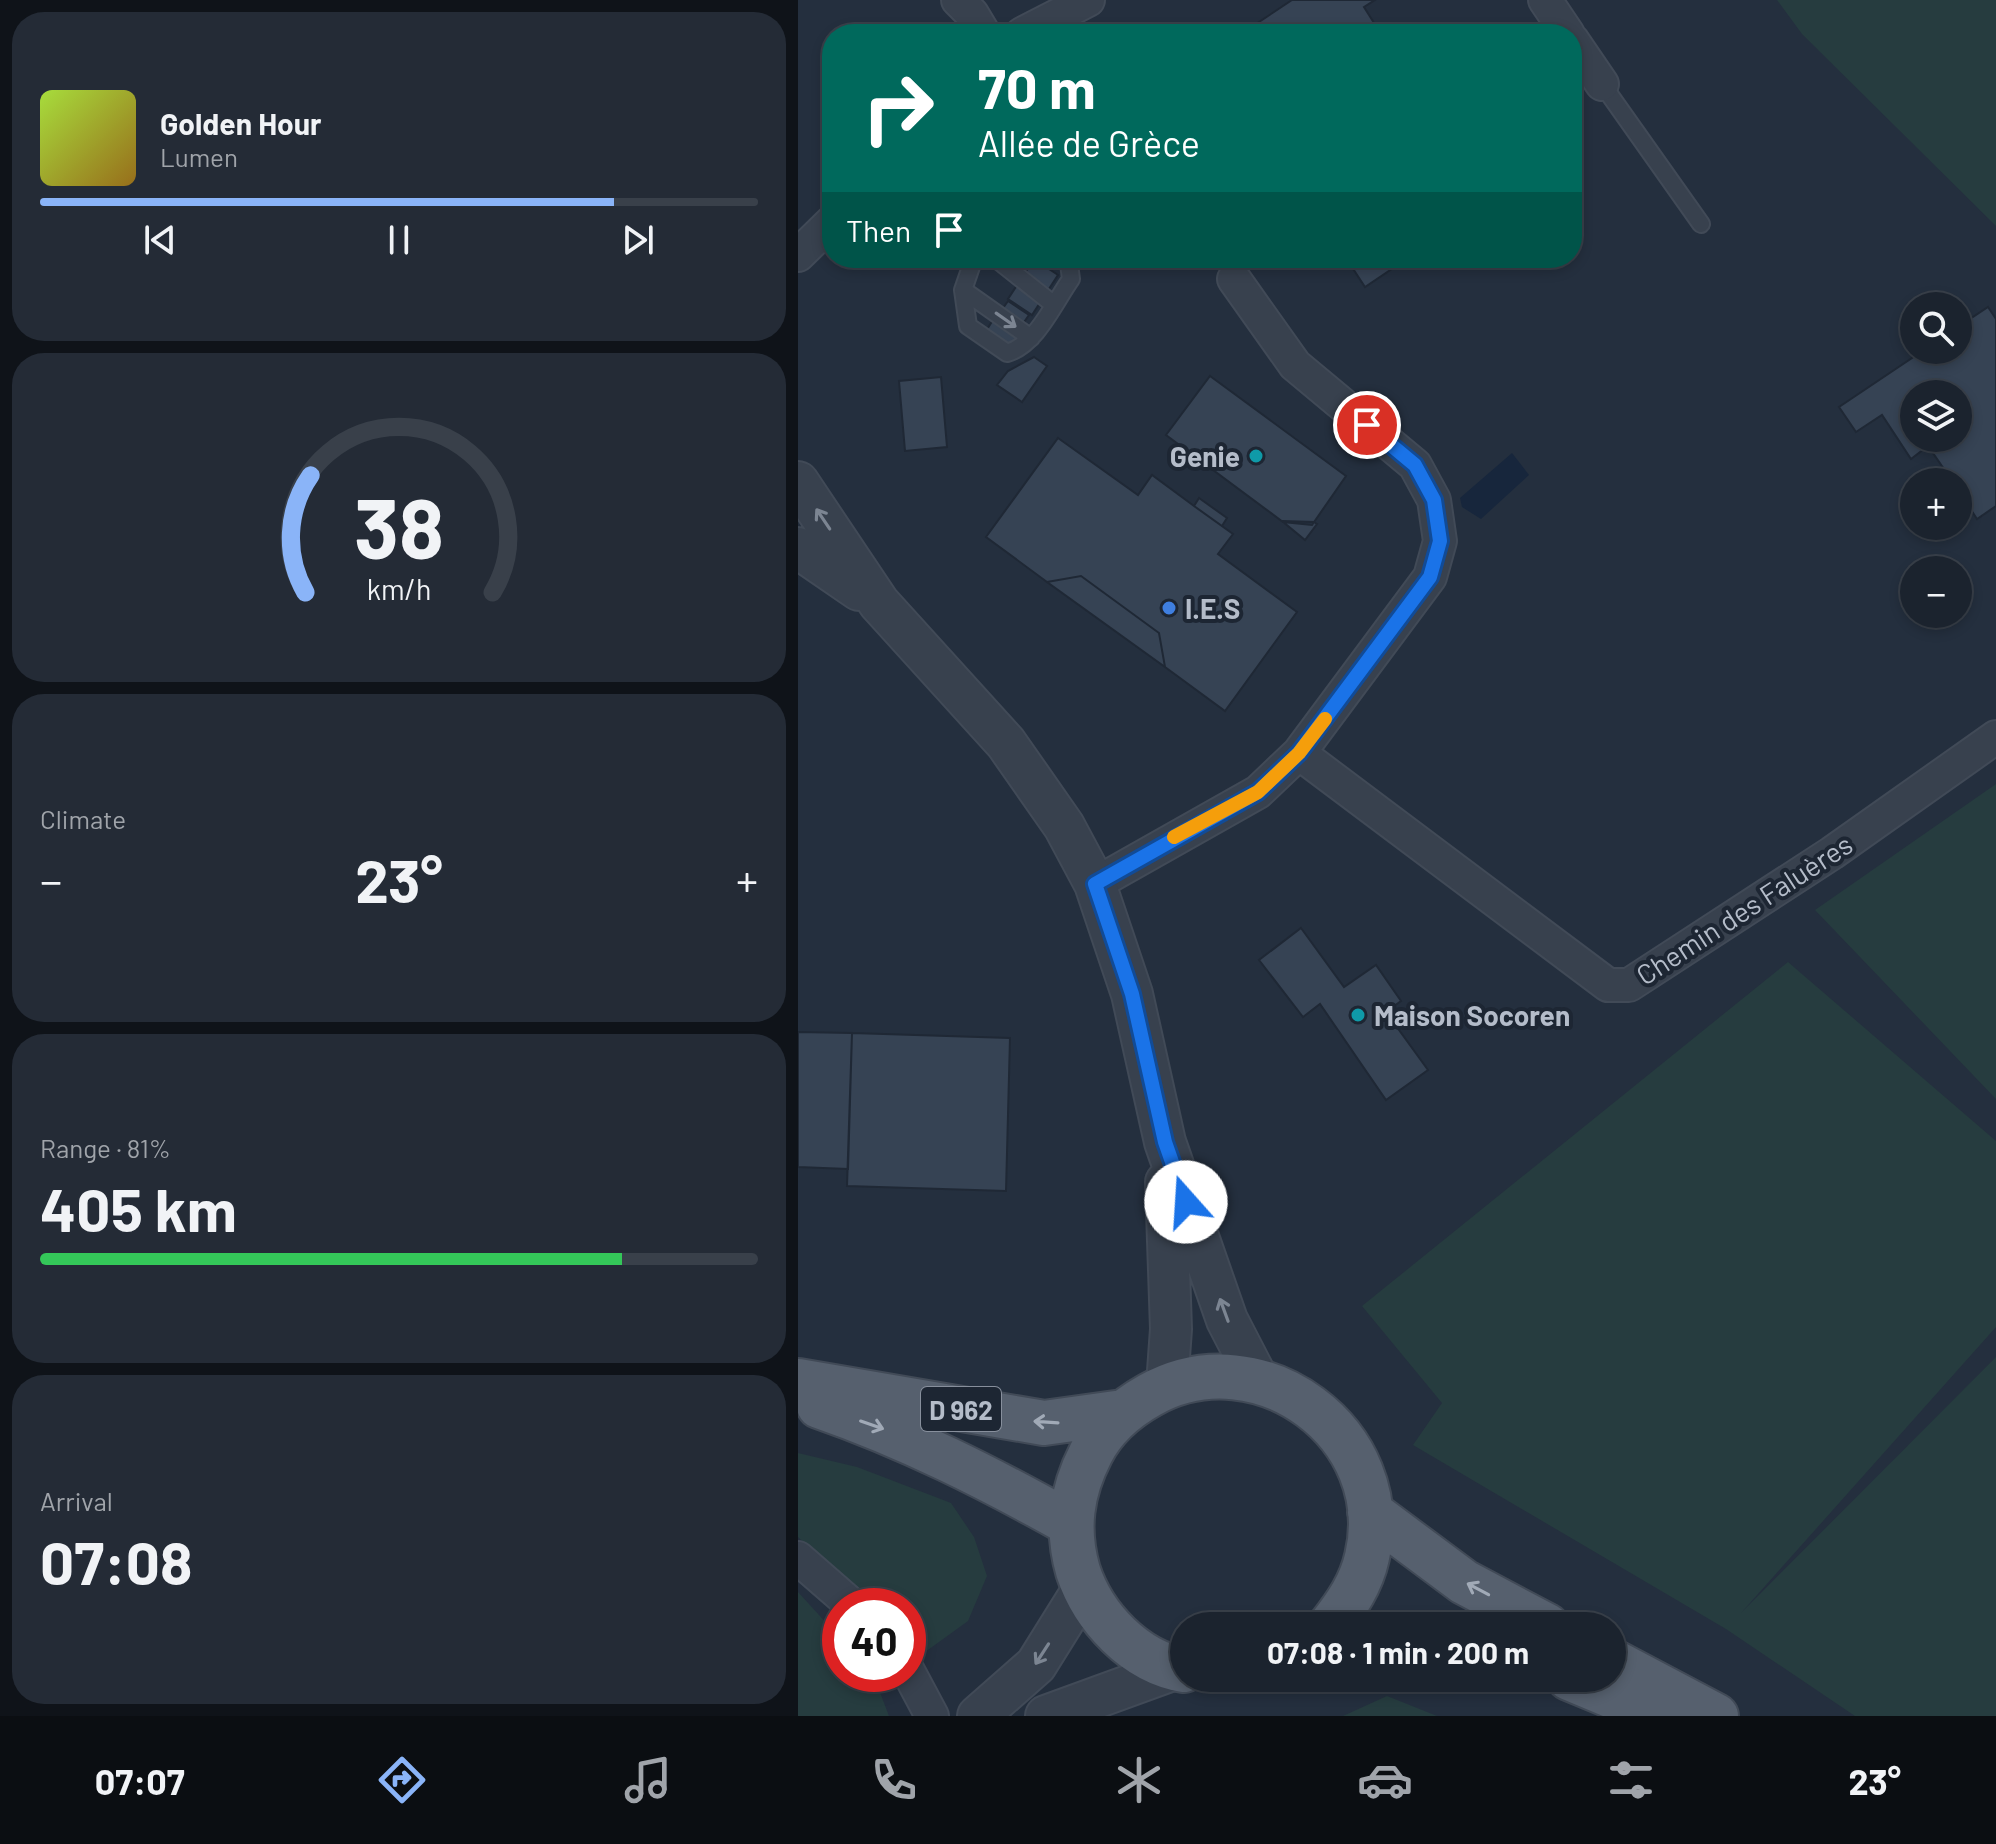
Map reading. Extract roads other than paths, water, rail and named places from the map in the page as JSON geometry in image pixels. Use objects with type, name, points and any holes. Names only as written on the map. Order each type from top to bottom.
[{"type":"main road","points":[[1170,1666],[1137,1650],[1106,1623],[1084,1588],[1073,1553],[1071,1524],[1077,1479],[1098,1439],[1123,1412],[1167,1385],[1212,1375],[1258,1380],[1300,1398],[1335,1428],[1359,1467],[1370,1512],[1367,1556],[1352,1597],[1341,1612]]},
{"type":"main road","name":"D 962","points":[[798,1381],[1044,1423],[1123,1412]]},
{"type":"main road","name":"D 962","points":[[798,1399],[892,1432],[981,1474],[1071,1524]]},
{"type":"main road","points":[[1370,1512],[1464,1582],[1521,1612]]},
{"type":"main road","points":[[1626,1668],[1716,1716]]},
{"type":"main road","points":[[1603,1692],[1660,1716]]},
{"type":"street","points":[[958,0],[978,24]]},
{"type":"street","points":[[1041,24],[1088,0]]},
{"type":"street","points":[[1545,0],[1561,24]]},
{"type":"street","points":[[1582,55],[1602,84]]},
{"type":"street","points":[[798,255],[822,232]]},
{"type":"street","points":[[1095,884],[1258,792],[1299,753],[1430,577],[1440,541],[1434,500],[1415,465],[1295,365],[1234,279]]},
{"type":"street","points":[[798,482],[879,603],[1006,743],[1064,826],[1095,884],[1132,994],[1165,1142],[1227,1320],[1258,1380]]},
{"type":"street","points":[[798,548],[879,603]]},
{"type":"street","name":"Chemin des Faluères","points":[[1299,753],[1608,985],[1629,985],[1832,853],[1996,737]]},
{"type":"street","points":[[1165,1142],[1171,1329],[1167,1385]]},
{"type":"street","points":[[798,1558],[832,1588]]},
{"type":"street","points":[[978,1716],[1036,1665],[1084,1588]]},
{"type":"street","points":[[1046,1716],[1170,1673]]},
{"type":"street","points":[[919,1692],[932,1716]]},
{"type":"lane","points":[[1602,84],[1701,224]]},
{"type":"lane","points":[[971,268],[963,290],[968,326],[1007,353],[1031,338],[1071,279],[1070,268]]},
{"type":"lane","points":[[1008,268],[1053,304]]},
{"type":"lane","points":[[963,290],[1031,338]]},
{"type":"water","points":[[1512,453],[1529,475],[1481,519],[1462,507],[1460,498]]},
{"type":"place","name":"Genie","points":[[1256,456]]},
{"type":"place","name":"I.E.S","points":[[1169,608]]},
{"type":"place","name":"Maison Socoren","points":[[1358,1015]]}]
